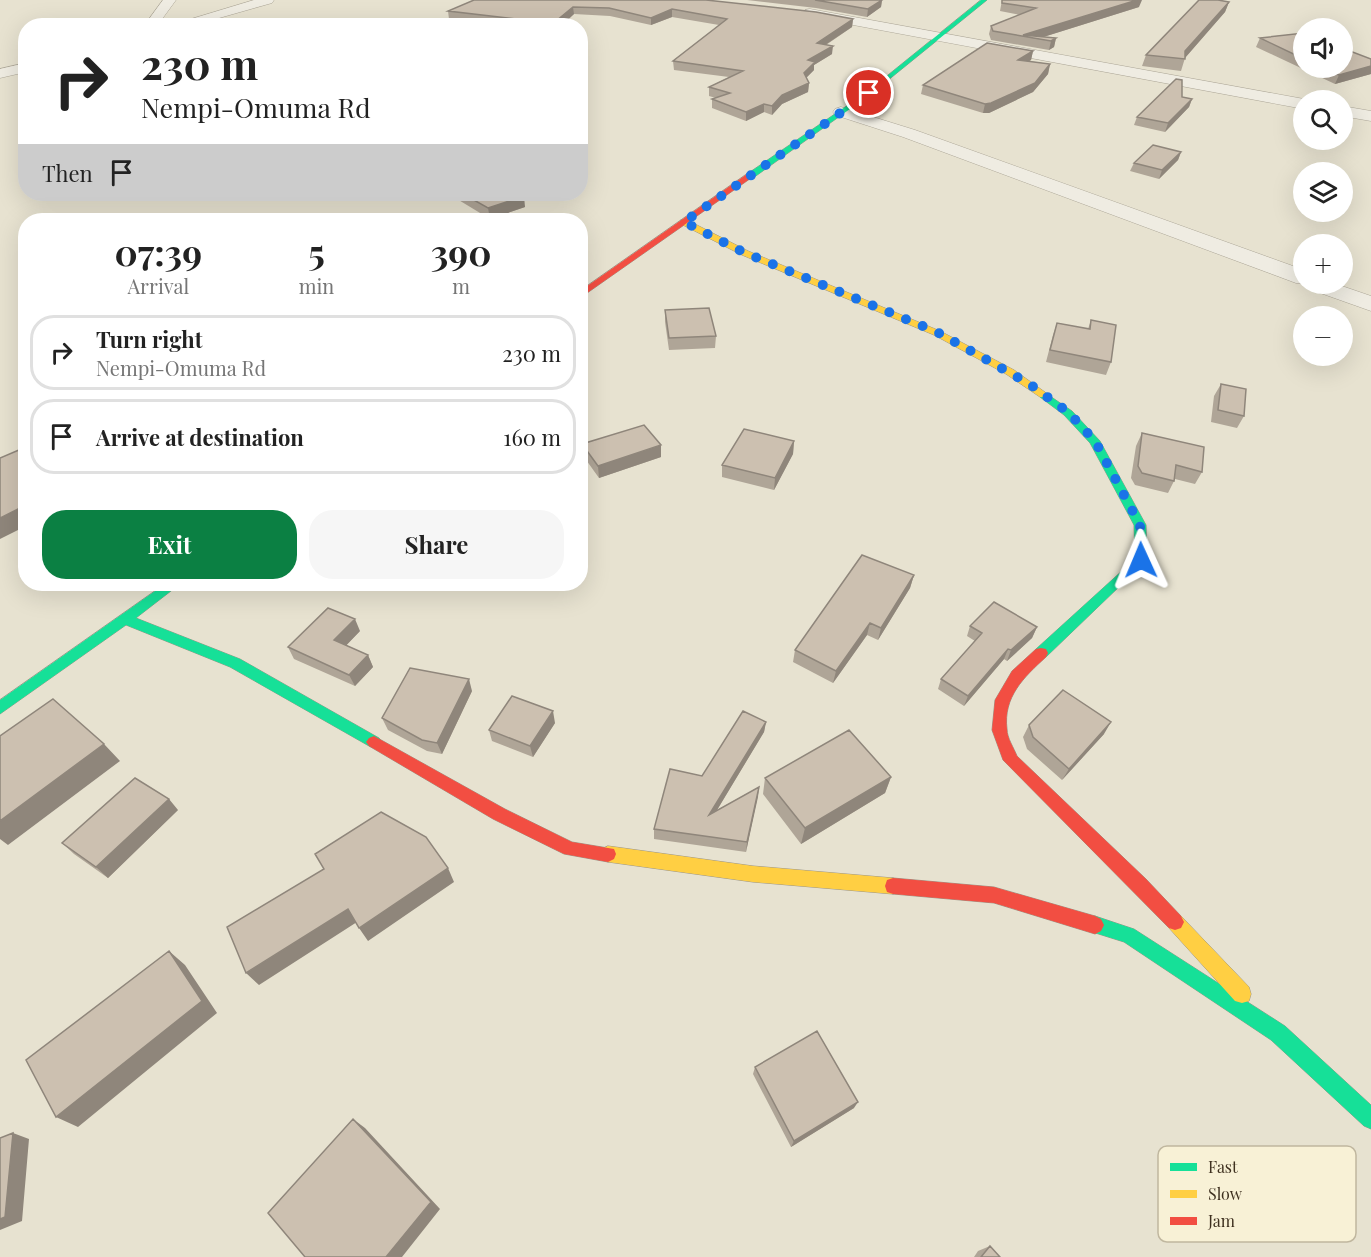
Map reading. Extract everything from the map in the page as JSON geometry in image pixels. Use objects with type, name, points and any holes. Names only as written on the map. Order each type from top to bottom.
[{"type":"street","points":[[155,18],[170,0]]},
{"type":"street","points":[[203,18],[268,0]]},
{"type":"street","points":[[588,289],[841,112],[984,0]]},
{"type":"street","points":[[794,11],[1293,102]]},
{"type":"street","points":[[0,74],[18,69]]},
{"type":"street","points":[[841,112],[934,142],[1020,176],[1293,274]]},
{"type":"street","points":[[1353,113],[1371,116]]},
{"type":"street","points":[[684,222],[743,252],[937,332],[1028,383],[1068,412],[1095,441],[1140,525],[1141,560],[1017,675],[1002,700],[999,730],[1011,760],[1140,885],[1278,1033],[1371,1119]]},
{"type":"street","points":[[1344,294],[1371,304]]},
{"type":"street","points":[[0,708],[164,591]]},
{"type":"street","points":[[124,619],[235,663],[499,814],[570,849],[753,874],[994,894],[1128,935],[1278,1033]]},
{"type":"building","points":[[474,0],[706,0],[816,12],[853,19],[817,43],[833,46],[808,60],[815,62],[804,73],[809,83],[782,95],[772,106],[764,104],[746,112],[712,99],[730,93],[709,87],[743,71],[673,61],[727,19],[672,9],[651,18],[609,8],[573,7],[560,18],[507,18],[448,11]]},
{"type":"building","points":[[815,0],[882,0],[868,9]]},
{"type":"building","points":[[1002,0],[1137,0],[1023,35],[1056,38],[1051,41],[993,31],[991,26],[1036,8],[1002,3]]},
{"type":"building","points":[[1199,0],[1229,2],[1185,51],[1185,59],[1146,55]]},
{"type":"building","points":[[1293,34],[1293,54],[1260,38]]},
{"type":"building","points":[[987,43],[1033,51],[1018,60],[1050,64],[1035,83],[985,104],[923,85]]},
{"type":"building","points":[[1353,52],[1371,59],[1371,66],[1353,71]]},
{"type":"building","points":[[1176,79],[1182,80],[1182,97],[1192,99],[1168,123],[1137,117]]},
{"type":"building","points":[[1153,145],[1181,152],[1162,170],[1134,163]]},
{"type":"building","points":[[476,201],[509,201],[488,208]]},
{"type":"building","points":[[709,308],[716,336],[669,338],[665,310]]},
{"type":"building","points":[[1091,320],[1116,325],[1111,362],[1050,350],[1057,323],[1090,329]]},
{"type":"building","points":[[1221,384],[1246,389],[1244,416],[1218,410]]},
{"type":"building","points":[[644,425],[661,445],[598,466],[588,452],[588,442]]},
{"type":"building","points":[[744,429],[794,441],[775,478],[722,465]]},
{"type":"building","points":[[1142,433],[1204,447],[1202,472],[1176,465],[1174,481],[1142,473],[1138,466]]},
{"type":"building","points":[[18,450],[18,509],[0,518],[0,458]]},
{"type":"building","points":[[862,555],[914,575],[881,628],[870,623],[836,671],[795,650]]},
{"type":"building","points":[[994,602],[1037,627],[1011,650],[1008,649],[968,696],[941,679],[982,633],[970,626]]},
{"type":"building","points":[[328,608],[355,619],[334,640],[368,655],[349,675],[288,647]]},
{"type":"building","points":[[410,668],[469,679],[437,743],[422,740],[382,718]]},
{"type":"building","points":[[1063,690],[1111,722],[1069,769],[1033,737],[1029,725]]},
{"type":"building","points":[[512,696],[553,711],[530,746],[489,730]]},
{"type":"building","points":[[53,699],[104,744],[0,821],[0,736]]},
{"type":"building","points":[[743,711],[766,722],[709,815],[759,787],[747,842],[654,829],[670,769],[702,776]]},
{"type":"building","points":[[849,730],[891,777],[805,828],[765,778]]},
{"type":"building","points":[[135,778],[169,799],[96,867],[62,843]]},
{"type":"building","points":[[381,812],[426,837],[448,868],[359,928],[348,909],[246,973],[227,927],[324,869],[315,854]]},
{"type":"building","points":[[169,951],[202,1001],[56,1117],[26,1060]]},
{"type":"building","points":[[817,1031],[858,1102],[794,1141],[755,1067]]},
{"type":"building","points":[[353,1119],[431,1202],[386,1257],[305,1257],[268,1213]]},
{"type":"building","points":[[13,1133],[5,1217],[0,1219],[0,1138]]},
{"type":"building","points":[[990,1246],[1000,1257],[981,1257]]},
{"type":"traffic: fast","points":[[750,176],[869,93],[984,0]]},
{"type":"traffic: fast","points":[[1041,653],[1141,560],[1140,525],[1095,441],[1068,413],[1044,395]]},
{"type":"traffic: fast","points":[[0,708],[164,591]]},
{"type":"traffic: fast","points":[[124,619],[235,663],[374,742]]},
{"type":"traffic: fast","points":[[1095,925],[1128,935],[1278,1033],[1371,1119]]},
{"type":"traffic: slow","points":[[684,222],[745,253],[937,333],[974,351],[1044,395]]},
{"type":"traffic: slow","points":[[608,854],[753,874],[893,886]]},
{"type":"traffic: slow","points":[[1175,922],[1242,994]]},
{"type":"traffic: jam","points":[[588,289],[750,176]]},
{"type":"traffic: jam","points":[[1041,653],[1017,675],[1002,700],[999,730],[1011,760],[1175,922]]},
{"type":"traffic: jam","points":[[374,742],[499,814],[570,849],[608,854]]},
{"type":"traffic: jam","points":[[893,886],[994,895],[1095,925]]},
{"type":"route","points":[[869,93],[684,222],[743,252],[937,332],[1028,383],[1068,412],[1095,441],[1140,525],[1141,560]]}]
